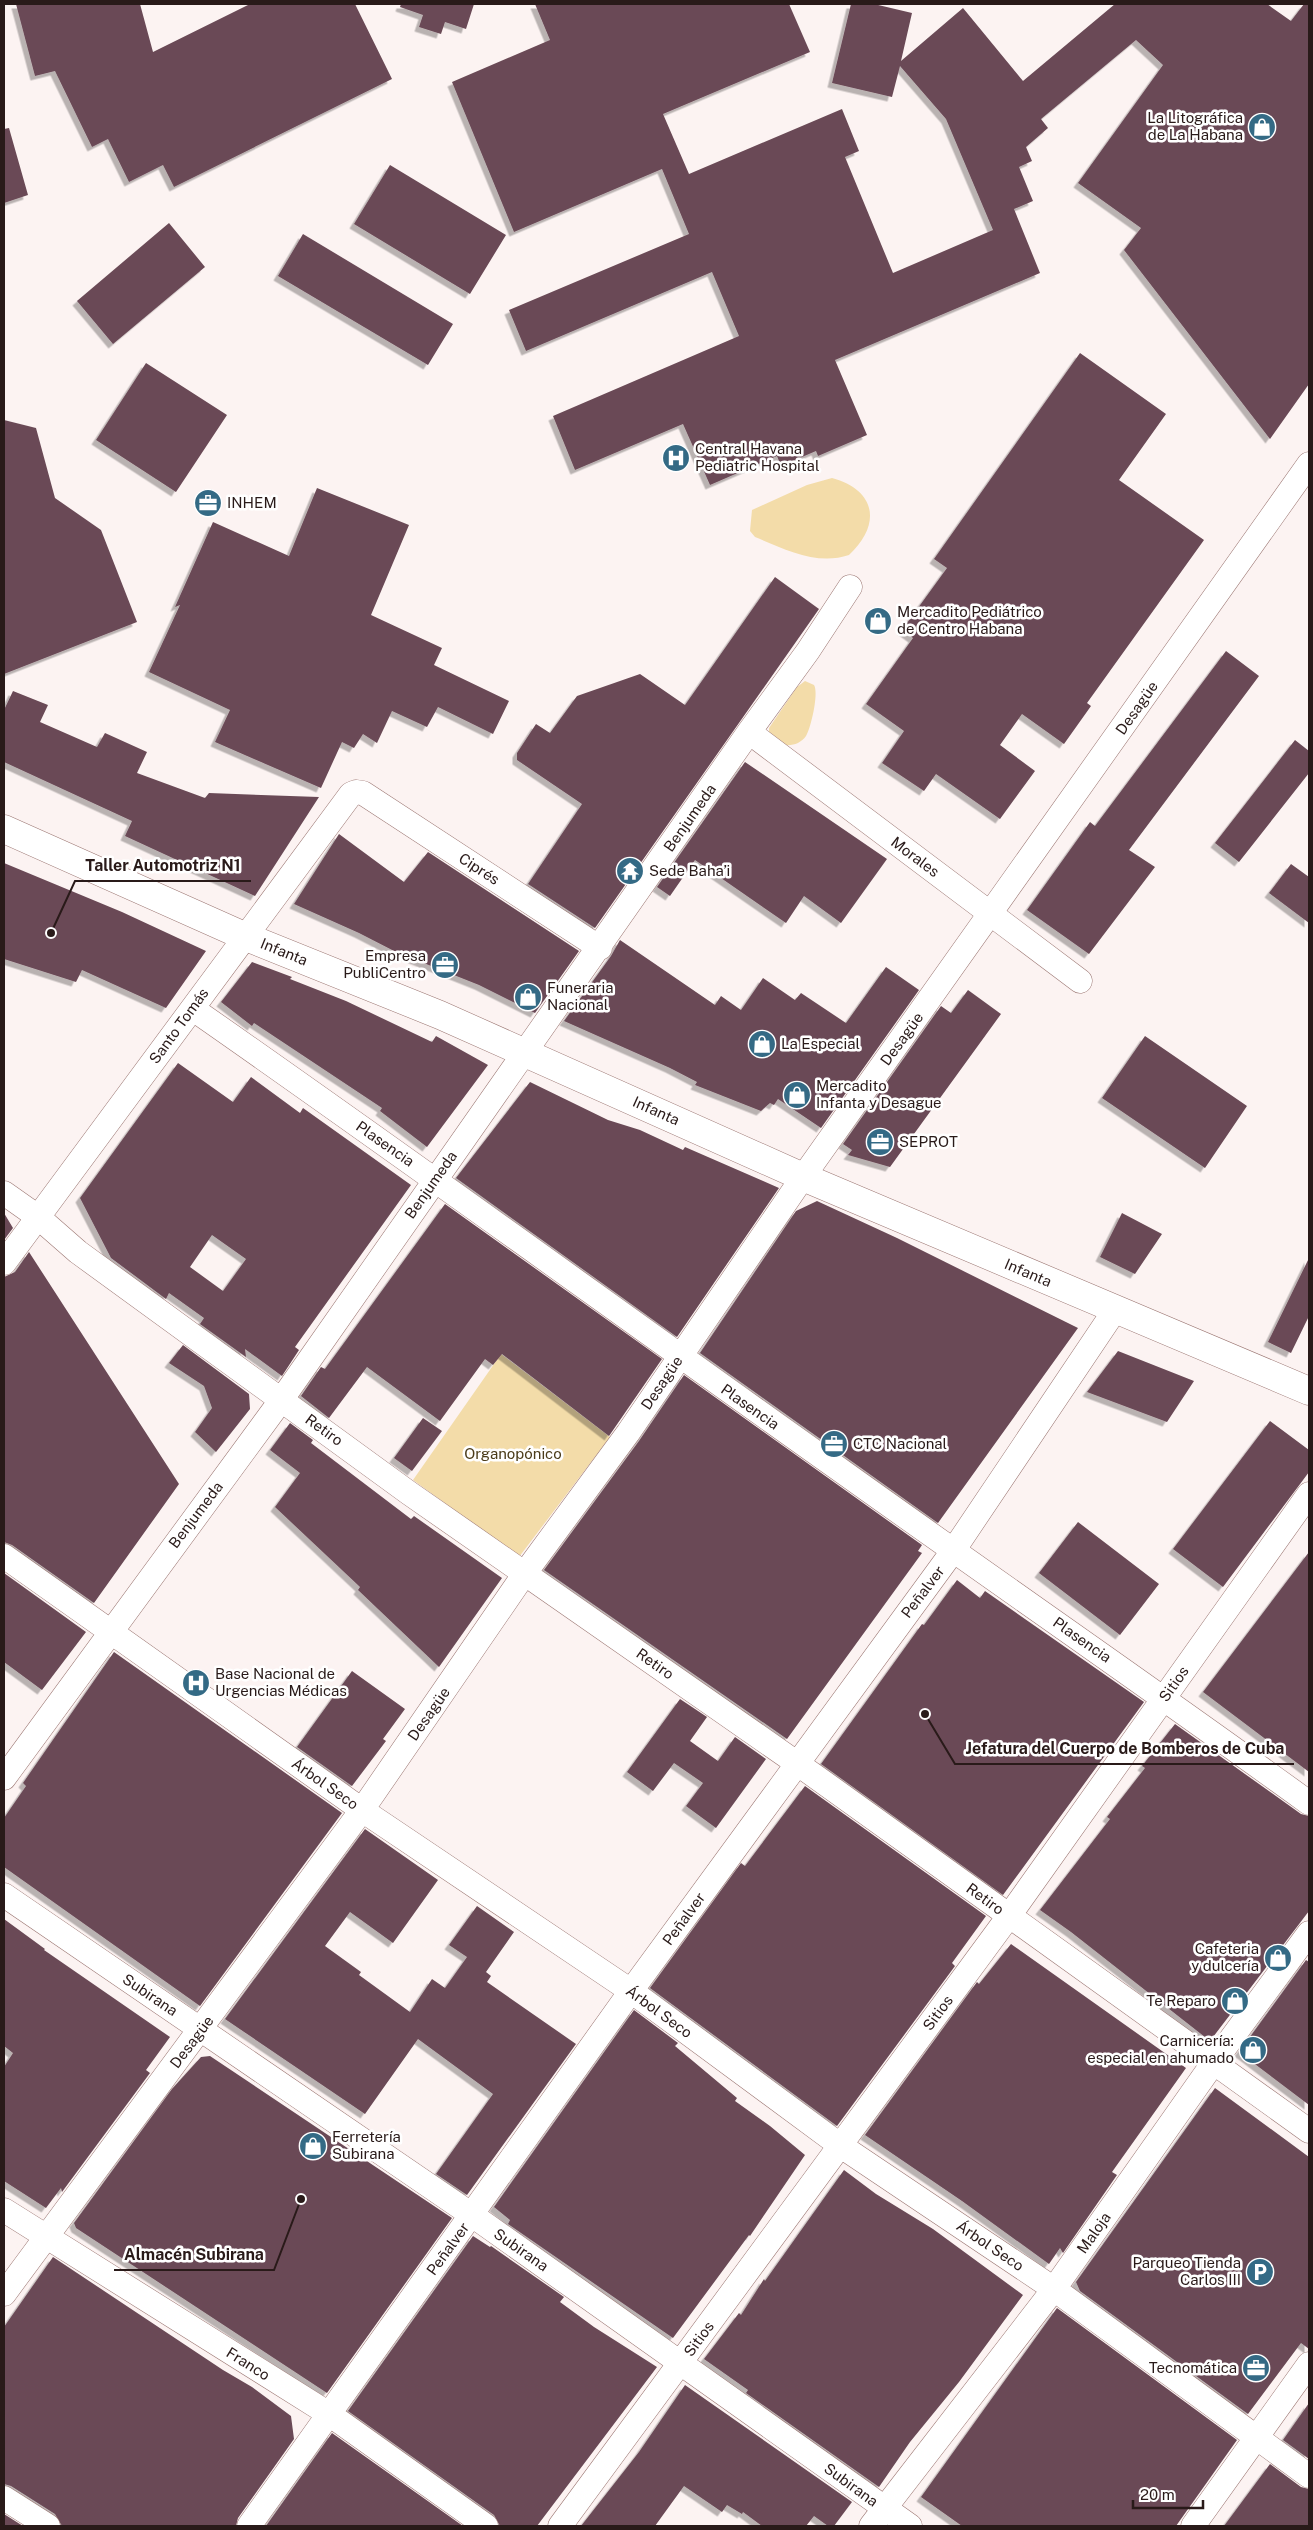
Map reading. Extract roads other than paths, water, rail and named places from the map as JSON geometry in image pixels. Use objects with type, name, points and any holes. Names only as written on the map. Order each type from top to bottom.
[{"type":"main road","name":"Infanta","points":[[4,829],[244,936],[440,1015],[803,1177],[1309,1391]]},
{"type":"street","name":"Desagüe","points":[[4,2294],[202,2030],[362,1810],[525,1574],[628,1433],[803,1177],[1309,464]]},
{"type":"street","name":"Benjumeda","points":[[4,1778],[109,1631],[282,1399],[435,1178],[526,1053],[749,732],[808,651],[850,587]]},
{"type":"street","name":"Morales","points":[[749,732],[1080,981]]},
{"type":"street","name":"Ciprés","points":[[356,792],[364,793],[600,948]]},
{"type":"street","name":"Santo Tomás","points":[[4,1263],[193,1009],[244,936],[351,794],[356,792]]},
{"type":"street","name":"Plasencia","points":[[193,1009],[435,1178],[679,1356],[953,1551],[1165,1698],[1309,1803]]},
{"type":"street","name":"Retiro","points":[[4,1193],[38,1217],[78,1252],[409,1493],[798,1764],[1309,2131]]},
{"type":"street","name":"Peñalver","points":[[249,2526],[631,1991],[953,1551],[1115,1310]]},
{"type":"street","name":"Sitios","points":[[560,2526],[1009,1916],[1309,1494]]},
{"type":"street","name":"Árbol Seco","points":[[4,1556],[362,1810],[631,1991],[841,2146],[1054,2289],[1309,2476]]},
{"type":"street","name":"Subirana","points":[[4,1895],[472,2216],[681,2363],[878,2518],[910,2526]]},
{"type":"street","name":"Maloja","points":[[878,2518],[1054,2289],[1214,2062],[1309,1933]]},
{"type":"street","name":"Franco","points":[[4,2210],[328,2414],[486,2526]]},
{"type":"street","points":[[1194,2526],[1309,2364]]},
{"type":"street","points":[[4,2498],[48,2526]]},
{"type":"place","name":"La Litográfica de La Habana","points":[[1262,127]]},
{"type":"place","name":"Central Havana Pediatric Hospital","points":[[676,458]]},
{"type":"place","name":"INHEM","points":[[208,503]]},
{"type":"place","name":"Mercadito Pediátrico de Centro Habana","points":[[878,621]]},
{"type":"place","name":"Sede Baha’i","points":[[630,871]]},
{"type":"place","name":"Taller Automotriz N1","points":[[51,933]]},
{"type":"place","name":"Empresa PubliCentro","points":[[445,965]]},
{"type":"place","name":"Funeraria Nacional","points":[[528,997]]},
{"type":"place","name":"La Especial","points":[[762,1044]]},
{"type":"place","name":"Mercadito Infanta y Desague","points":[[797,1095]]},
{"type":"place","name":"SEPROT","points":[[880,1142]]},
{"type":"place","name":"CTC Nacional","points":[[834,1444]]},
{"type":"place","name":"Base Nacional de Urgencias Médicas","points":[[196,1683]]},
{"type":"place","name":"Jefatura del Cuerpo de Bomberos de Cuba","points":[[925,1714]]},
{"type":"place","name":"Cafeteria y dulcería","points":[[1278,1958]]},
{"type":"place","name":"Te Reparo","points":[[1235,2001]]},
{"type":"place","name":"Carnicería: especial en ahumado","points":[[1253,2050]]},
{"type":"place","name":"Ferretería Subirana","points":[[313,2146]]},
{"type":"place","name":"Almacén Subirana","points":[[301,2199]]},
{"type":"place","name":"Parqueo Tienda Carlos III","points":[[1260,2272]]},
{"type":"place","name":"Tecnomática","points":[[1256,2368]]},
{"type":"park label","name":"Organopónico","points":[[513,1454]]}]
